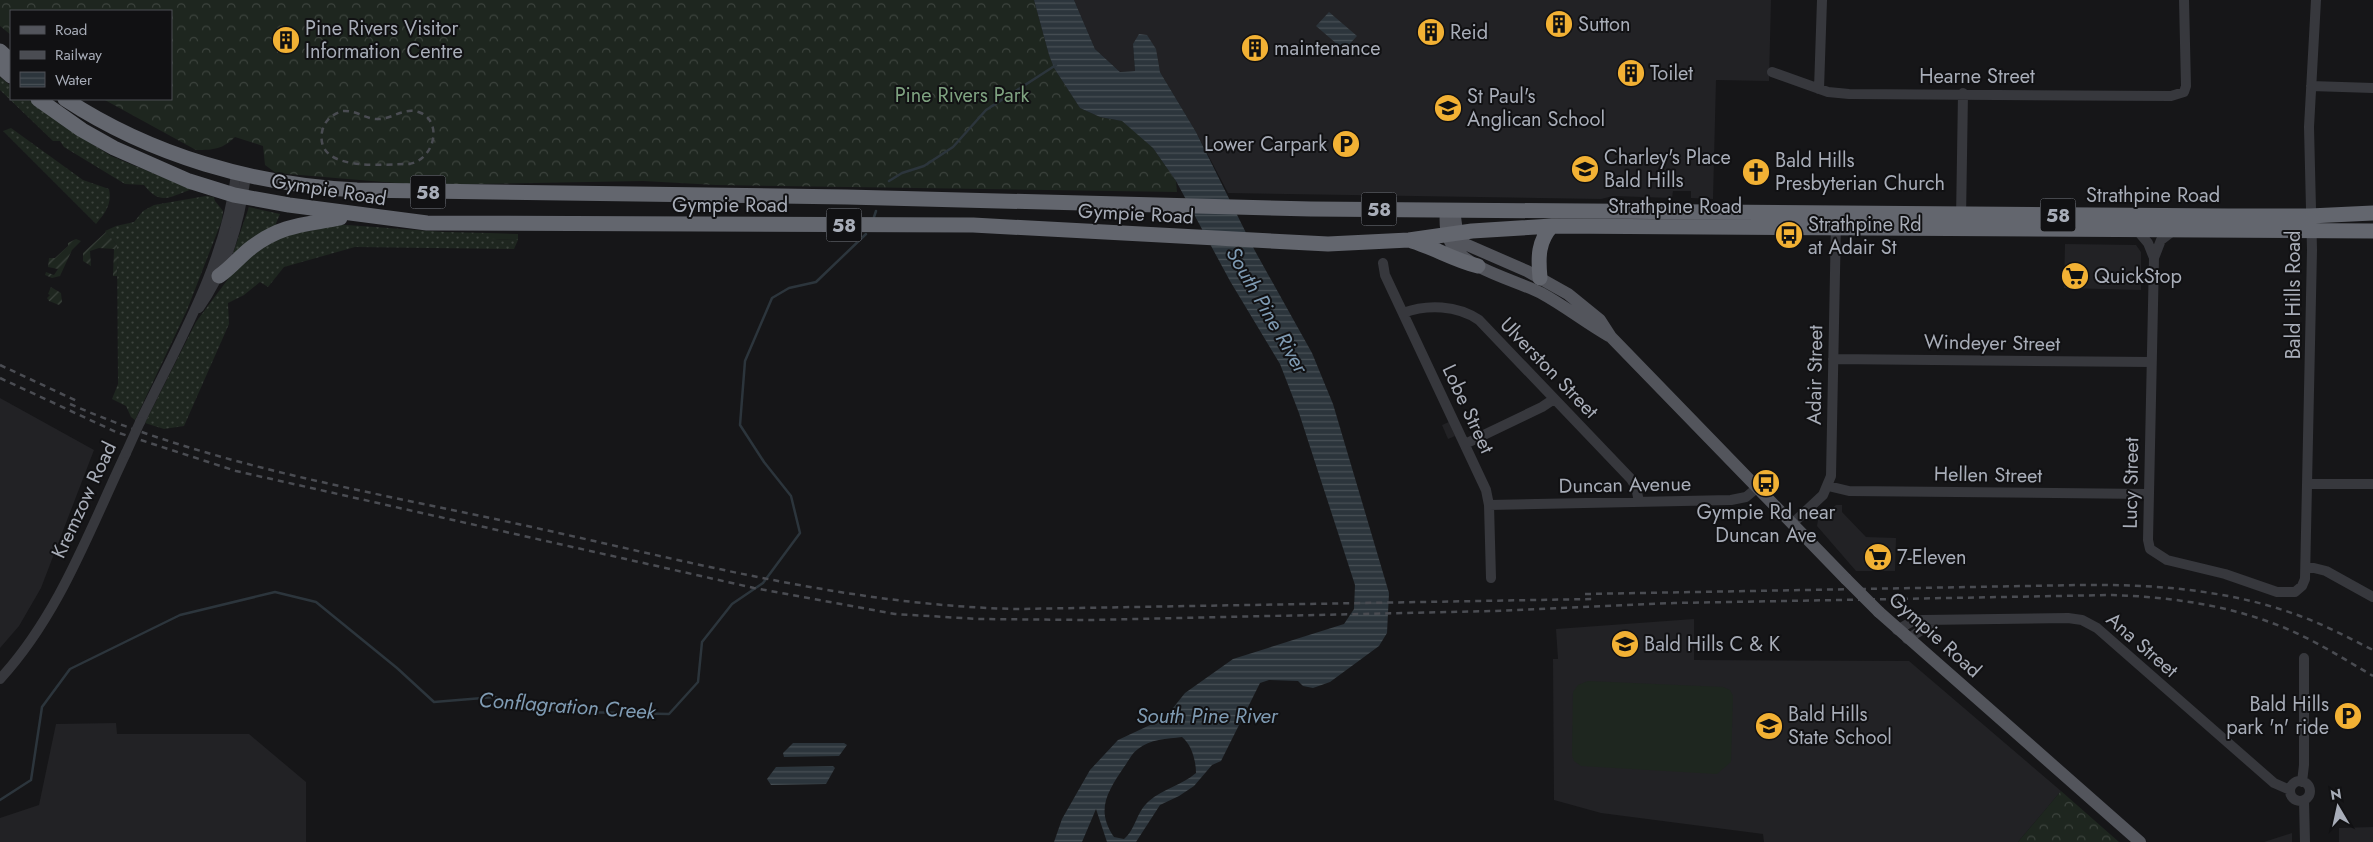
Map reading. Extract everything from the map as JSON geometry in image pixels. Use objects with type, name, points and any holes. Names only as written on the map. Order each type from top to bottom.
[{"type":"highway","points":[[0,51],[10,59]]},
{"type":"highway","points":[[0,66],[10,75]]},
{"type":"highway","name":"Gympie Road","points":[[39,100],[82,130],[139,161],[189,181],[238,196],[355,215],[427,223],[972,225],[1312,244],[1408,240],[1452,233]]},
{"type":"highway","name":"Gympie Road","points":[[67,100],[123,132],[196,162],[241,175],[330,189],[847,197],[1253,208],[1450,209]]},
{"type":"highway","name":"Strathpine Road","points":[[1450,209],[1836,220],[1961,221],[2310,216],[2373,213]]},
{"type":"highway","points":[[219,276],[252,247],[280,231],[311,221],[355,215]]},
{"type":"highway","name":"Strathpine Road","points":[[1452,233],[1552,226],[1836,220]]},
{"type":"highway","name":"Strathpine Road","points":[[1961,221],[2137,230],[2373,232]]},
{"type":"highway","points":[[1540,278],[1540,244],[1544,234],[1552,226]]},
{"type":"highway","points":[[1408,240],[1433,248],[1460,262],[1478,266]]},
{"type":"main road","points":[[1450,209],[1452,233]]},
{"type":"main road","name":"Gympie Road","points":[[1452,233],[1455,249],[1478,266],[1541,294],[1611,337]]},
{"type":"main road","name":"Gympie Road","points":[[1452,233],[1469,247],[1540,278],[1568,294],[1600,320],[1611,337],[1897,630],[2140,842]]},
{"type":"street","points":[[1819,89],[1822,0]]},
{"type":"street","name":"Hearne Street","points":[[1772,72],[1819,89],[1849,94],[1963,93],[2171,96],[2184,92],[2184,0]]},
{"type":"street","name":"Bald Hills Road","points":[[2300,589],[2305,579],[2306,566],[2311,232],[2311,86],[2316,0]]},
{"type":"street","points":[[2311,86],[2373,88]]},
{"type":"street","points":[[1961,221],[1963,93]]},
{"type":"street","name":"Kremzow Road","points":[[186,328],[219,276],[231,247],[241,175]]},
{"type":"street","name":"Kremzow Road","points":[[0,679],[38,633],[59,595],[186,328],[224,236],[238,196]]},
{"type":"street","name":"Adair Street","points":[[1793,524],[1820,500],[1828,486],[1831,471],[1836,220]]},
{"type":"street","name":"Lucy Street","points":[[2137,230],[2148,243],[2154,258]]},
{"type":"street","name":"Lucy Street","points":[[2174,230],[2161,240],[2154,258],[2148,544],[2151,552],[2158,556],[2238,578],[2277,592],[2291,593],[2300,589]]},
{"type":"street","name":"Lobe Street","points":[[1383,263],[1385,275],[1483,481],[1489,505],[1491,578]]},
{"type":"street","name":"Ulverston Street","points":[[1403,313],[1416,309],[1441,308],[1473,316],[1631,479],[1636,488],[1639,502]]},
{"type":"street","name":"Windeyer Street","points":[[1833,359],[2151,362]]},
{"type":"street","points":[[1465,444],[1542,407],[1554,399]]},
{"type":"street","points":[[2308,484],[2373,484]]},
{"type":"street","name":"Hellen Street","points":[[1828,486],[1849,491],[2148,494]]},
{"type":"street","name":"Duncan Avenue","points":[[1489,505],[1735,500],[1746,497],[1758,487]]},
{"type":"street","points":[[2306,566],[2326,571],[2373,598]]},
{"type":"street","name":"Ana Street","points":[[1897,630],[1911,622],[2068,618],[2090,624],[2274,783],[2290,790]]},
{"type":"street","points":[[1908,640],[1936,622]]},
{"type":"street","points":[[2302,782],[2304,766],[2304,658]]},
{"type":"street","points":[[2304,801],[2292,798],[2290,790],[2293,784],[2302,782],[2308,785],[2310,791],[2304,801],[2305,842]]},
{"type":"shaded area","name":"St Paul's Anglican School","points":[[1074,0],[1771,0],[1769,81],[1716,80],[1713,199],[1691,198],[1691,191],[1673,191],[1672,198],[1613,196],[1601,199],[1228,193],[1196,132],[1160,72],[1157,62],[1133,44],[1135,71],[1120,72],[1095,49]]},
{"type":"shaded area","points":[[2065,244],[2136,245],[2141,252],[2141,290],[2064,288]]},
{"type":"shaded area","points":[[0,398],[94,450],[41,588],[19,626],[0,648]]},
{"type":"shaded area","points":[[1449,422],[1455,436],[1448,439],[1442,425]]},
{"type":"shaded area","name":"7-Eleven","points":[[1836,505],[1842,505],[1842,512],[1866,537],[1896,538],[1895,571],[1856,571],[1817,526],[1818,520]]},
{"type":"shaded area","name":"Bald Hills State School","points":[[1694,619],[1694,660],[1909,661],[2061,791],[2018,842],[1764,842],[1763,834],[1601,813],[1554,800],[1553,659],[1558,659],[1556,629]]},
{"type":"shaded area","points":[[116,723],[117,734],[249,734],[306,782],[306,842],[0,842],[0,818],[39,805],[56,724]]},
{"type":"shaded area","points":[[2373,827],[2373,842],[2339,842],[2339,828]]},
{"type":"shaded area","points":[[2292,833],[2292,842],[2264,842]]},
{"type":"green space","name":"Pine Rivers Park","points":[[0,0],[1034,0],[1054,68],[1080,108],[1100,117],[1122,121],[1135,131],[1153,148],[1176,181],[1177,192],[716,185],[643,181],[419,185],[276,173],[265,165],[263,146],[235,137],[218,148],[196,150],[105,100],[172,100],[172,10],[10,10],[10,34],[0,26]]},
{"type":"green space","points":[[0,77],[10,85],[10,100],[0,90]]},
{"type":"green space","points":[[10,100],[29,100],[51,117],[111,156],[192,189],[171,197],[160,198],[150,192],[144,185],[125,184],[64,147],[60,141],[53,141]]},
{"type":"green space","points":[[11,128],[83,180],[109,189],[110,199],[107,208],[96,224],[3,131]]},
{"type":"green space","points":[[206,196],[214,197],[223,211],[222,220],[187,310],[135,420],[131,417],[126,406],[112,399],[118,384],[117,245],[105,231],[116,226],[134,222],[143,211],[154,205]]},
{"type":"green space","points":[[249,207],[280,214],[274,228],[236,254],[233,253]]},
{"type":"green space","points":[[333,224],[444,232],[489,233],[489,239],[518,240],[514,249],[355,247],[284,267],[268,287],[260,282],[244,295],[228,303],[229,324],[184,426],[164,429],[145,423],[196,322],[237,267],[274,239]]},
{"type":"green space","points":[[106,232],[117,245],[117,276],[113,276],[114,249],[99,248],[90,251],[91,266],[83,261],[83,253]]},
{"type":"green space","points":[[489,233],[518,234],[518,240],[489,239]]},
{"type":"green space","points":[[76,239],[81,241],[72,250],[60,276],[52,278],[45,275],[46,272],[54,275],[58,269],[48,267],[49,258],[55,258],[68,246],[68,243]]},
{"type":"green space","points":[[51,287],[61,293],[62,302],[59,305],[49,301],[47,298],[50,295],[48,294]]},
{"type":"green space","points":[[1588,681],[1723,687],[1730,690],[1733,696],[1731,762],[1717,774],[1581,766],[1574,761],[1572,755],[1573,692],[1578,685]]},
{"type":"green space","points":[[2061,791],[2119,842],[2018,842]]},
{"type":"water","name":"South Pine River","points":[[1034,0],[1074,0],[1095,49],[1120,72],[1135,71],[1133,44],[1139,34],[1147,35],[1156,49],[1160,72],[1196,132],[1255,251],[1312,353],[1333,404],[1389,593],[1387,633],[1379,646],[1330,682],[1313,688],[1303,686],[1298,681],[1269,680],[1260,683],[1221,761],[1212,765],[1194,786],[1160,805],[1136,842],[1107,842],[1096,809],[1082,842],[1054,842],[1062,819],[1090,770],[1118,740],[1165,718],[1185,693],[1233,659],[1344,624],[1354,609],[1355,585],[1299,413],[1280,364],[1230,281],[1176,181],[1153,148],[1122,121],[1100,117],[1080,108],[1054,68]],"holes":[[[1182,737],[1193,754],[1196,773],[1149,801],[1141,810],[1124,839],[1114,837],[1105,818],[1106,801],[1113,784],[1132,755],[1153,741]]]},
{"type":"water","points":[[1329,12],[1357,36],[1344,50],[1316,26]]},
{"type":"water","points":[[793,743],[844,743],[847,745],[839,756],[784,757],[783,753]]},
{"type":"water","points":[[833,766],[835,768],[826,784],[771,785],[767,779],[776,767]]},
{"type":"waterway","name":"Conflagration Creek","points":[[889,181],[902,173],[924,166],[953,147],[986,110],[1056,65]]},
{"type":"waterway","name":"Conflagration Creek","points":[[874,217],[876,211]]},
{"type":"waterway","name":"Conflagration Creek","points":[[0,800],[31,780],[42,707],[70,669],[180,615],[275,592],[316,602],[397,668],[434,702],[495,697],[530,708],[579,712],[669,714],[698,682],[702,642],[732,604],[763,583],[800,533],[791,496],[764,462],[740,425],[745,361],[772,298],[789,288],[816,282],[866,234]]},
{"type":"railway","points":[[343,111],[375,119],[410,111],[421,113],[428,118],[432,125],[433,141],[430,149],[425,156],[409,164],[369,165],[340,160],[329,154],[323,145],[322,132],[329,118],[343,111]]},
{"type":"railway","points":[[0,365],[79,402]]},
{"type":"railway","points":[[0,378],[116,432],[236,471],[754,588],[895,614],[978,619],[1091,620],[1493,611],[1674,603],[2112,595],[2178,600],[2243,613],[2296,633],[2330,650],[2373,676]]},
{"type":"railway","points":[[70,404],[124,426],[179,444],[291,475],[767,579],[892,600],[955,606],[1019,609],[1593,599]]},
{"type":"railway","points":[[1585,594],[2081,585],[2136,586],[2192,590],[2274,607],[2319,623],[2373,650]]},
{"type":"place","name":"Sutton","points":[[1559,24]]},
{"type":"place","name":"Reid","points":[[1431,32]]},
{"type":"place","name":"Pine Rivers Visitor Information Centre","points":[[286,40]]},
{"type":"place","name":"maintenance","points":[[1255,48]]},
{"type":"place","name":"Toilet","points":[[1631,73]]},
{"type":"place","name":"St Paul's Anglican School","points":[[1448,108]]},
{"type":"place","name":"Lower Carpark","points":[[1346,144]]},
{"type":"place","name":"Charley's Place Bald Hills","points":[[1585,169]]},
{"type":"place","name":"Bald Hills Presbyterian Church","points":[[1756,172]]},
{"type":"place","name":"Strathpine Rd at Adair St","points":[[1789,235]]},
{"type":"place","name":"QuickStop","points":[[2075,276]]},
{"type":"place","name":"Gympie Rd near Duncan Ave","points":[[1766,483]]},
{"type":"place","name":"7-Eleven","points":[[1878,557]]},
{"type":"place","name":"Bald Hills C & K","points":[[1625,644]]},
{"type":"place","name":"Bald Hills park 'n' ride","points":[[2348,716]]},
{"type":"place","name":"Bald Hills State School","points":[[1769,726]]}]
